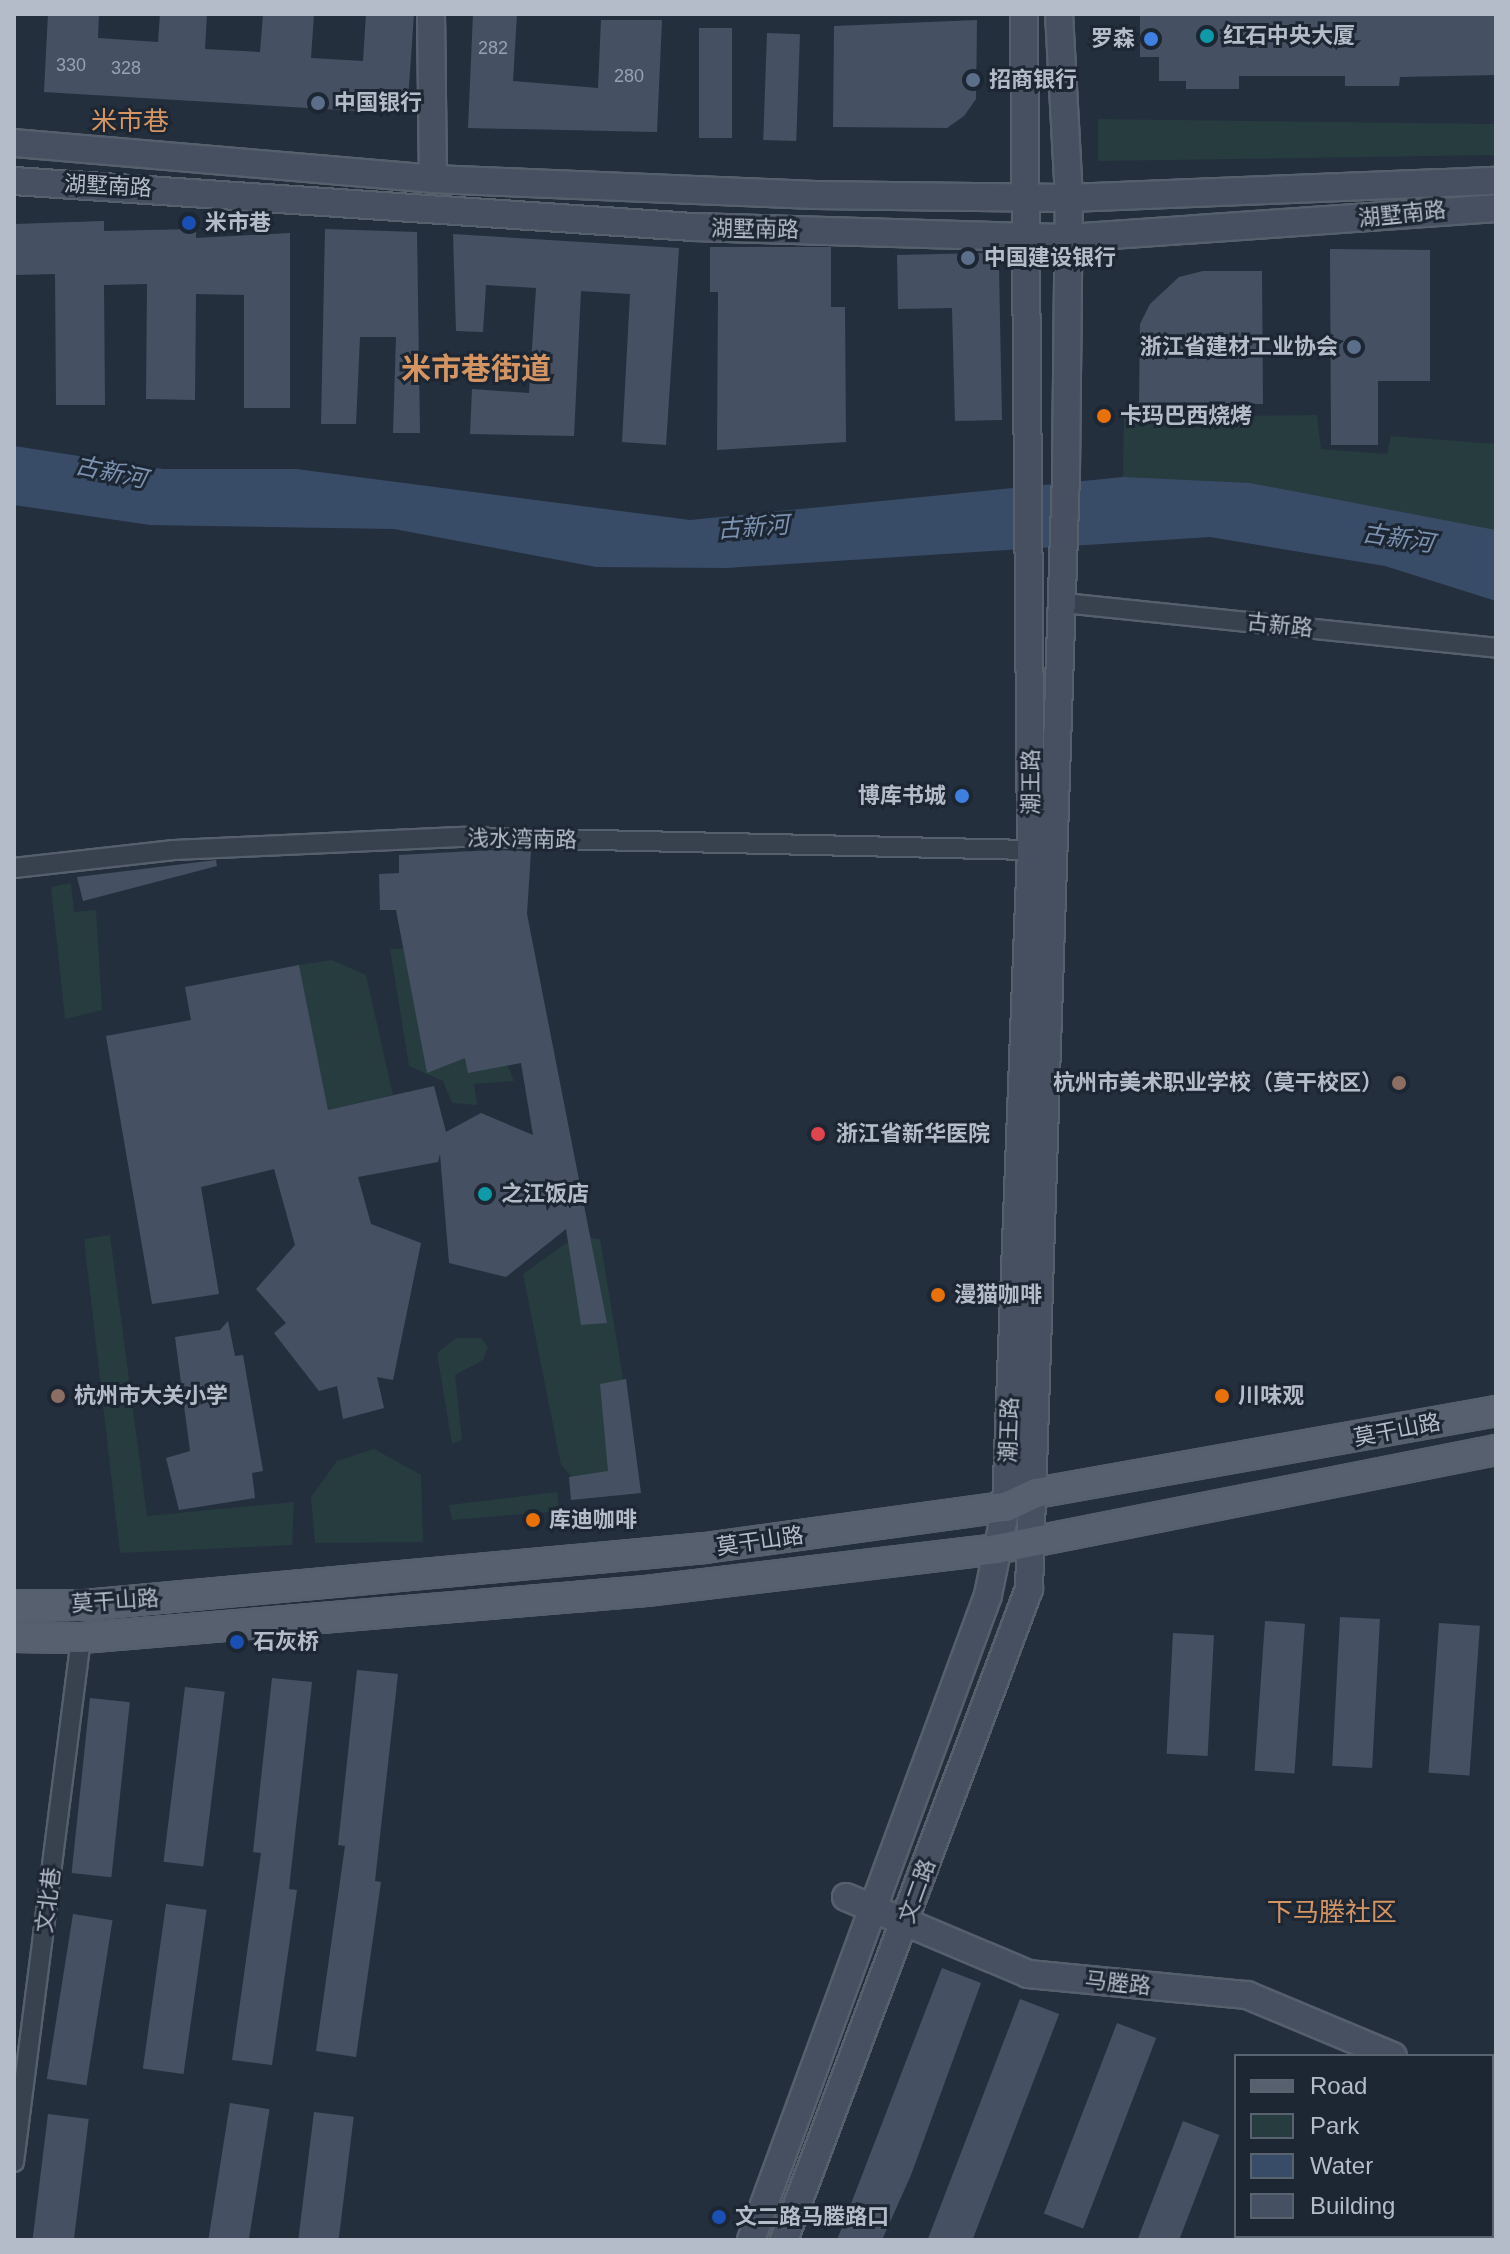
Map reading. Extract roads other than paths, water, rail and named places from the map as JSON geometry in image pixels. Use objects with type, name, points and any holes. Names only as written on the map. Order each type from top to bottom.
[{"type":"main road","points":[[431,14],[433,179]]},
{"type":"main road","name":"潮王路","points":[[996,1549],[1006,1507],[1031,850],[1024,14]]},
{"type":"main road","name":"潮王路","points":[[1029,1538],[1036,1493],[1066,472],[1069,198],[1059,14]]},
{"type":"main road","name":"湖墅南路","points":[[14,143],[433,179],[815,195],[1026,195],[1069,198],[1496,181]]},
{"type":"main road","name":"湖墅南路","points":[[14,181],[693,227],[1069,238],[1496,208]]},
{"type":"main road","name":"莫干山路","points":[[14,1605],[85,1605],[705,1548],[1006,1507],[1036,1493],[1496,1411]]},
{"type":"main road","name":"莫干山路","points":[[14,1637],[81,1638],[646,1591],[996,1549],[1029,1538],[1496,1450]]},
{"type":"main road","name":"文二路","points":[[784,2240],[907,1921],[1029,1589],[1029,1538]]},
{"type":"main road","name":"文二路","points":[[751,2240],[876,1908],[988,1595],[996,1549]]},
{"type":"main road","name":"马塍路","points":[[846,1897],[1028,1974],[1247,1995],[1388,2054]]},
{"type":"street","name":"古新路","points":[[1063,603],[1496,648]]},
{"type":"street","name":"浅水湾南路","points":[[14,868],[174,850],[465,837],[1031,850]]},
{"type":"street","name":"文北巷","points":[[14,2162],[81,1638]]},
{"type":"water","name":"古新河","points":[[14,446],[163,469],[296,469],[690,520],[1123,477],[1250,483],[1496,530],[1496,601],[1385,566],[1210,537],[726,568],[596,567],[394,529],[150,525],[14,505]]},
{"type":"place","name":"红石中央大厦","points":[[1207,36]]},
{"type":"place","name":"罗森","points":[[1151,39]]},
{"type":"place","name":"招商银行","points":[[973,80]]},
{"type":"place","name":"中国银行","points":[[318,103]]},
{"type":"place","name":"米市巷","points":[[189,223]]},
{"type":"place","name":"中国建设银行","points":[[968,258]]},
{"type":"place","name":"浙江省建材工业协会","points":[[1354,347]]},
{"type":"place","name":"卡玛巴西烧烤","points":[[1104,416]]},
{"type":"place","name":"博库书城","points":[[962,796]]},
{"type":"place","name":"杭州市美术职业学校（莫干校区）","points":[[1399,1083]]},
{"type":"place","name":"浙江省新华医院","points":[[818,1134]]},
{"type":"place","name":"之江饭店","points":[[485,1194]]},
{"type":"place","name":"漫猫咖啡","points":[[938,1295]]},
{"type":"place","name":"杭州市大关小学","points":[[58,1396]]},
{"type":"place","name":"川味观","points":[[1222,1396]]},
{"type":"place","name":"库迪咖啡","points":[[533,1520]]},
{"type":"place","name":"石灰桥","points":[[237,1642]]},
{"type":"place","name":"文二路马塍路口","points":[[719,2217]]},
{"type":"district","name":"米市巷","points":[[130,122]]},
{"type":"district","name":"米市巷街道","points":[[476,369]]},
{"type":"district","name":"下马塍社区","points":[[1332,1913]]}]
